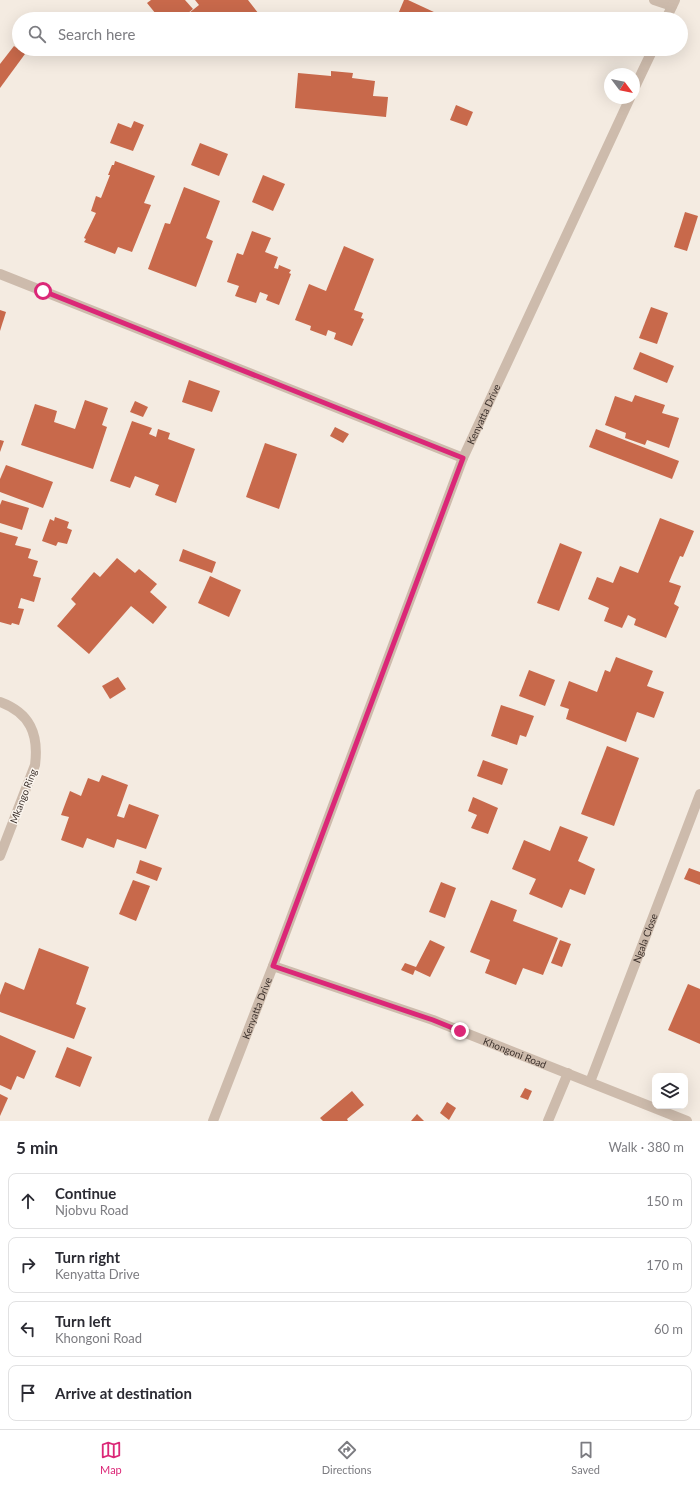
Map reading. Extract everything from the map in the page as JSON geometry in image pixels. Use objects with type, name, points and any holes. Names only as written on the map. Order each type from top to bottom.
[{"type":"street","points":[[654,0],[674,3],[670,12]]},
{"type":"street","points":[[640,76],[649,56]]},
{"type":"street","name":"Kenyatta Drive","points":[[213,1121],[273,966],[463,458],[627,104]]},
{"type":"street","points":[[0,274],[463,458]]},
{"type":"street","name":"Mkango Ring","points":[[0,702],[13,707],[27,721],[35,737],[37,750],[35,765],[0,856]]},
{"type":"street","name":"Ngala Close","points":[[590,1082],[700,794]]},
{"type":"street","name":"Khongoni Road","points":[[273,966],[433,1020],[687,1121]]},
{"type":"street","points":[[548,1121],[568,1073]]},
{"type":"building","points":[[151,0],[185,0],[193,9],[189,12],[154,12],[147,3]]},
{"type":"building","points":[[195,0],[248,0],[257,12],[190,12],[199,5]]},
{"type":"building","points":[[404,0],[408,0],[434,12],[399,12]]},
{"type":"building","points":[[12,49],[12,56],[24,56],[0,88],[0,64]]},
{"type":"building","points":[[331,71],[353,73],[352,78],[375,81],[373,96],[388,97],[386,117],[295,108],[298,73],[331,76]]},
{"type":"building","points":[[456,105],[473,112],[467,126],[450,120]]},
{"type":"building","points":[[134,121],[144,125],[133,151],[110,143],[118,123],[131,128]]},
{"type":"building","points":[[200,143],[228,154],[219,176],[191,165]]},
{"type":"building","points":[[115,161],[155,176],[144,203],[151,205],[132,252],[118,247],[115,254],[84,242],[86,239],[84,238],[96,213],[91,211],[96,196],[101,198],[110,175],[108,175]]},
{"type":"building","points":[[263,175],[285,184],[273,211],[252,202]]},
{"type":"building","points":[[184,187],[220,201],[206,238],[213,241],[196,287],[148,269],[165,223],[170,224]]},
{"type":"building","points":[[685,212],[698,216],[687,251],[674,247]]},
{"type":"building","points":[[252,231],[271,238],[265,252],[278,257],[274,268],[278,269],[279,265],[291,270],[289,273],[291,274],[279,305],[266,300],[268,295],[260,292],[256,303],[235,296],[239,286],[227,282],[237,253],[243,255]]},
{"type":"building","points":[[344,246],[374,259],[354,310],[363,313],[361,318],[364,319],[352,346],[334,339],[336,333],[328,330],[326,336],[310,330],[311,326],[295,320],[309,284],[326,291]]},
{"type":"building","points":[[651,307],[668,313],[657,344],[639,338]]},
{"type":"building","points":[[0,310],[6,312],[0,331]]},
{"type":"building","points":[[640,352],[674,366],[667,383],[633,369]]},
{"type":"building","points":[[189,380],[220,391],[212,412],[182,402]]},
{"type":"building","points":[[635,395],[665,405],[662,413],[679,418],[669,448],[647,440],[645,445],[625,438],[626,433],[605,425],[615,396],[632,402]]},
{"type":"building","points":[[85,400],[108,408],[102,425],[107,427],[93,469],[21,445],[35,404],[57,411],[54,422],[75,429]]},
{"type":"building","points":[[135,401],[148,407],[143,417],[130,412]]},
{"type":"building","points":[[132,421],[152,428],[149,434],[156,437],[158,429],[170,433],[168,439],[195,449],[176,503],[155,495],[159,485],[135,476],[130,488],[110,481]]},
{"type":"building","points":[[335,427],[349,434],[343,443],[330,436]]},
{"type":"building","points":[[596,429],[679,461],[672,479],[589,447]]},
{"type":"building","points":[[0,440],[4,441],[0,452]]},
{"type":"building","points":[[265,443],[297,454],[279,509],[246,497]]},
{"type":"building","points":[[6,465],[53,482],[43,508],[0,492],[0,479]]},
{"type":"building","points":[[2,500],[29,508],[22,530],[0,523],[0,505]]},
{"type":"building","points":[[55,517],[69,522],[67,528],[72,530],[67,544],[58,542],[56,546],[42,541],[50,519],[54,521]]},
{"type":"building","points":[[660,518],[694,531],[683,557],[680,556],[669,582],[681,586],[674,604],[679,607],[666,638],[634,625],[636,619],[628,615],[622,628],[604,621],[609,608],[588,599],[597,577],[613,583],[620,566],[638,573]]},
{"type":"building","points":[[0,532],[18,537],[15,545],[31,549],[28,558],[38,561],[33,576],[41,578],[34,602],[21,598],[18,608],[24,609],[19,625],[12,623],[11,625],[0,622]]},
{"type":"building","points":[[560,543],[582,552],[559,611],[537,603]]},
{"type":"building","points":[[183,549],[216,562],[212,573],[179,561]]},
{"type":"building","points":[[117,558],[135,573],[139,569],[157,584],[150,592],[167,607],[153,624],[131,606],[89,654],[57,626],[76,604],[71,599],[94,572],[100,577]]},
{"type":"building","points":[[210,576],[241,590],[229,617],[198,603]]},
{"type":"building","points":[[616,657],[653,671],[647,686],[664,692],[654,718],[637,712],[626,742],[566,719],[569,709],[560,706],[569,681],[597,692],[605,670],[610,672]]},
{"type":"building","points":[[529,670],[555,680],[545,706],[519,696]]},
{"type":"building","points":[[118,677],[126,689],[110,699],[102,686]]},
{"type":"building","points":[[501,705],[534,716],[526,737],[520,735],[517,745],[491,736]]},
{"type":"building","points":[[607,746],[639,758],[614,826],[581,814]]},
{"type":"building","points":[[483,760],[508,769],[502,785],[477,776]]},
{"type":"building","points":[[102,775],[128,785],[117,816],[124,818],[129,804],[159,815],[146,849],[117,839],[114,848],[87,838],[83,848],[61,840],[69,817],[61,815],[70,791],[81,796],[88,778],[99,782]]},
{"type":"building","points":[[473,797],[498,808],[488,834],[471,828],[477,815],[468,811]]},
{"type":"building","points":[[560,826],[588,837],[578,861],[595,869],[585,895],[570,889],[562,908],[529,894],[536,879],[512,869],[524,840],[550,851]]},
{"type":"building","points":[[140,860],[162,868],[157,881],[136,873]]},
{"type":"building","points":[[689,868],[700,872],[700,885],[684,879]]},
{"type":"building","points":[[133,880],[150,886],[136,921],[119,914]]},
{"type":"building","points":[[441,882],[456,888],[445,918],[429,912]]},
{"type":"building","points":[[491,900],[517,910],[513,921],[558,938],[543,975],[523,968],[516,985],[485,973],[490,960],[470,952]]},
{"type":"building","points":[[430,940],[445,947],[430,977],[415,970],[413,975],[401,970],[405,963],[416,967]]},
{"type":"building","points":[[560,940],[571,944],[562,967],[551,963]]},
{"type":"building","points":[[39,948],[89,967],[76,1004],[86,1008],[74,1039],[0,1012],[0,995],[5,982],[24,990]]},
{"type":"building","points":[[688,984],[700,989],[700,1044],[668,1030]]},
{"type":"building","points":[[0,1035],[36,1051],[24,1079],[17,1076],[11,1090],[0,1085]]},
{"type":"building","points":[[67,1047],[92,1057],[80,1087],[55,1077]]},
{"type":"building","points":[[525,1088],[532,1091],[528,1100],[520,1097]]},
{"type":"building","points":[[352,1091],[364,1105],[347,1119],[348,1121],[323,1121],[320,1118]]},
{"type":"building","points":[[0,1094],[8,1098],[0,1116]]},
{"type":"building","points":[[447,1102],[456,1108],[449,1120],[440,1113]]},
{"type":"building","points":[[417,1114],[424,1121],[411,1121]]},
{"type":"route","points":[[43,291],[463,458],[273,966],[433,1020],[460,1031]]}]
